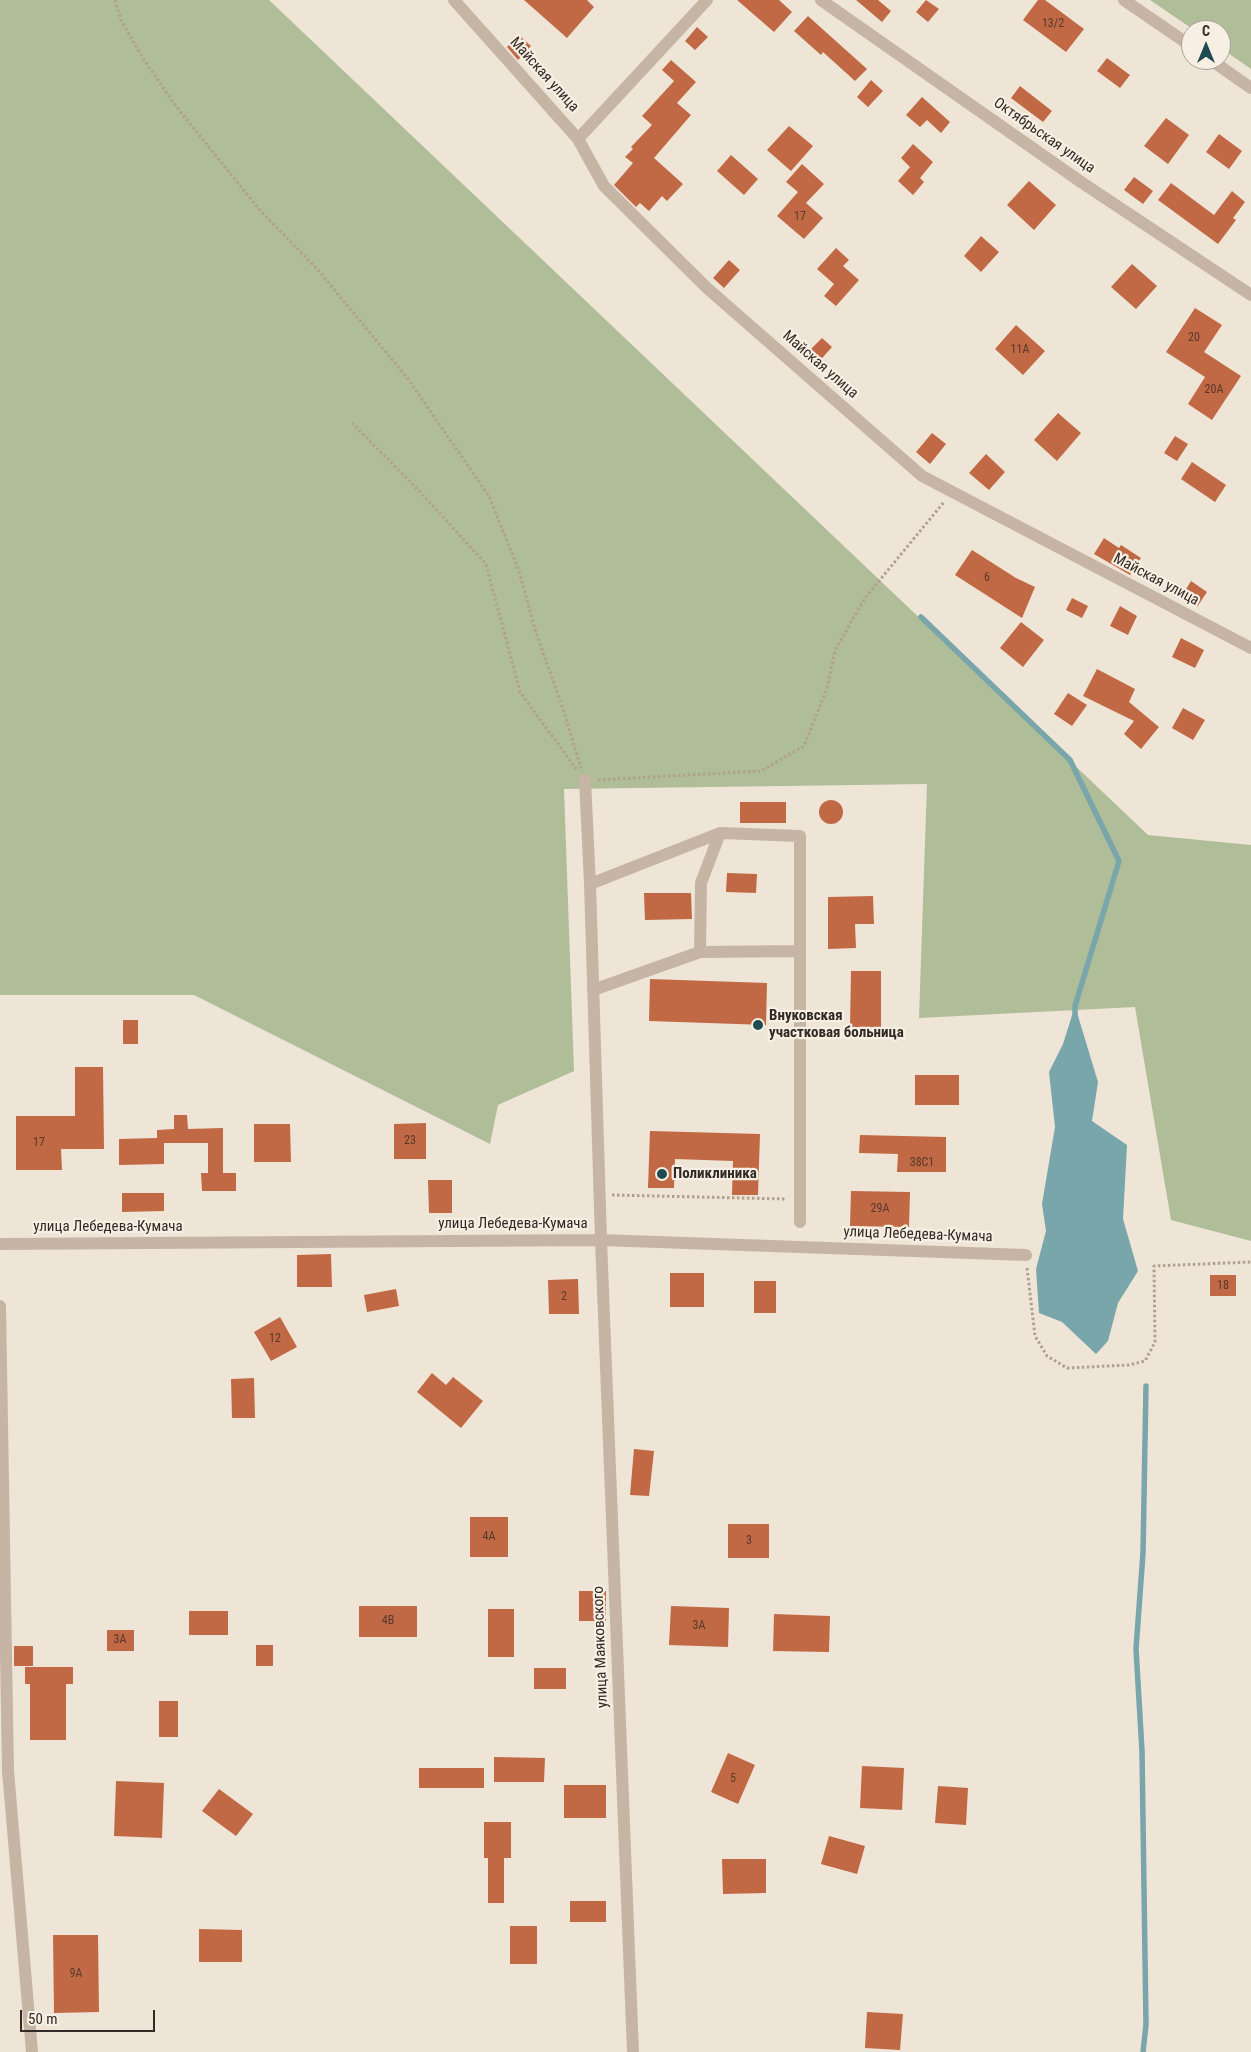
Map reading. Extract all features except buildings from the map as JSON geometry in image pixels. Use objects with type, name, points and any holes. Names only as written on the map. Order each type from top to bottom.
[{"type":"street","name":"Майская улица","points":[[454,0],[578,139],[604,186],[707,288],[922,476],[1251,648]]},
{"type":"street","points":[[578,139],[707,0]]},
{"type":"street","name":"Октябрьская улица","points":[[821,0],[1081,182],[1251,295]]},
{"type":"street","points":[[1124,0],[1181,39]]},
{"type":"street","points":[[1225,70],[1251,88]]},
{"type":"street","name":"улица Маяковского","points":[[585,780],[590,884],[600,1240],[633,2052]]},
{"type":"street","points":[[590,884],[720,833],[800,836],[800,1222]]},
{"type":"street","points":[[700,952],[701,883],[720,833]]},
{"type":"street","points":[[593,990],[700,952],[800,951]]},
{"type":"street","name":"улица Лебедева-Кумача","points":[[0,1244],[600,1240],[1026,1255]]},
{"type":"street","points":[[0,1306],[8,1771],[32,2052]]},
{"type":"path","points":[[115,0],[121,20],[139,52],[175,105],[258,208],[318,270],[408,379],[489,496],[519,571],[536,633],[562,706],[585,780]]},
{"type":"path","points":[[352,423],[421,493],[486,564],[520,692],[585,780]]},
{"type":"path","points":[[585,780],[761,771],[804,746],[827,688],[835,650],[865,598],[953,492]]},
{"type":"path","points":[[599,1195],[800,1200]]},
{"type":"path","points":[[1026,1255],[1035,1336],[1047,1356],[1068,1368],[1129,1365],[1145,1361],[1155,1342],[1154,1266],[1251,1262]]},
{"type":"green space","points":[[0,0],[269,0],[1148,835],[1251,845],[1251,1241],[1171,1220],[1135,1007],[919,1018],[927,784],[564,789],[574,1071],[498,1105],[490,1144],[194,995],[0,995]]},
{"type":"green space","points":[[1150,0],[1251,0],[1251,69],[1231,55],[1231,20],[1181,21]]},
{"type":"water","points":[[1075,1006],[1098,1082],[1092,1121],[1127,1145],[1123,1219],[1138,1271],[1118,1303],[1108,1341],[1096,1354],[1062,1322],[1039,1313],[1036,1269],[1046,1231],[1042,1204],[1055,1127],[1049,1072],[1063,1044]]},
{"type":"waterway","points":[[921,617],[1070,760],[1119,861],[1075,1006],[1075,1013]]},
{"type":"waterway","points":[[1143,2052],[1146,2025],[1142,1751],[1136,1649],[1143,1553],[1146,1386]]},
{"type":"place","name":"Внуковская участковая больница","points":[[758,1025]]},
{"type":"place","name":"Поликлиника","points":[[662,1174]]}]
